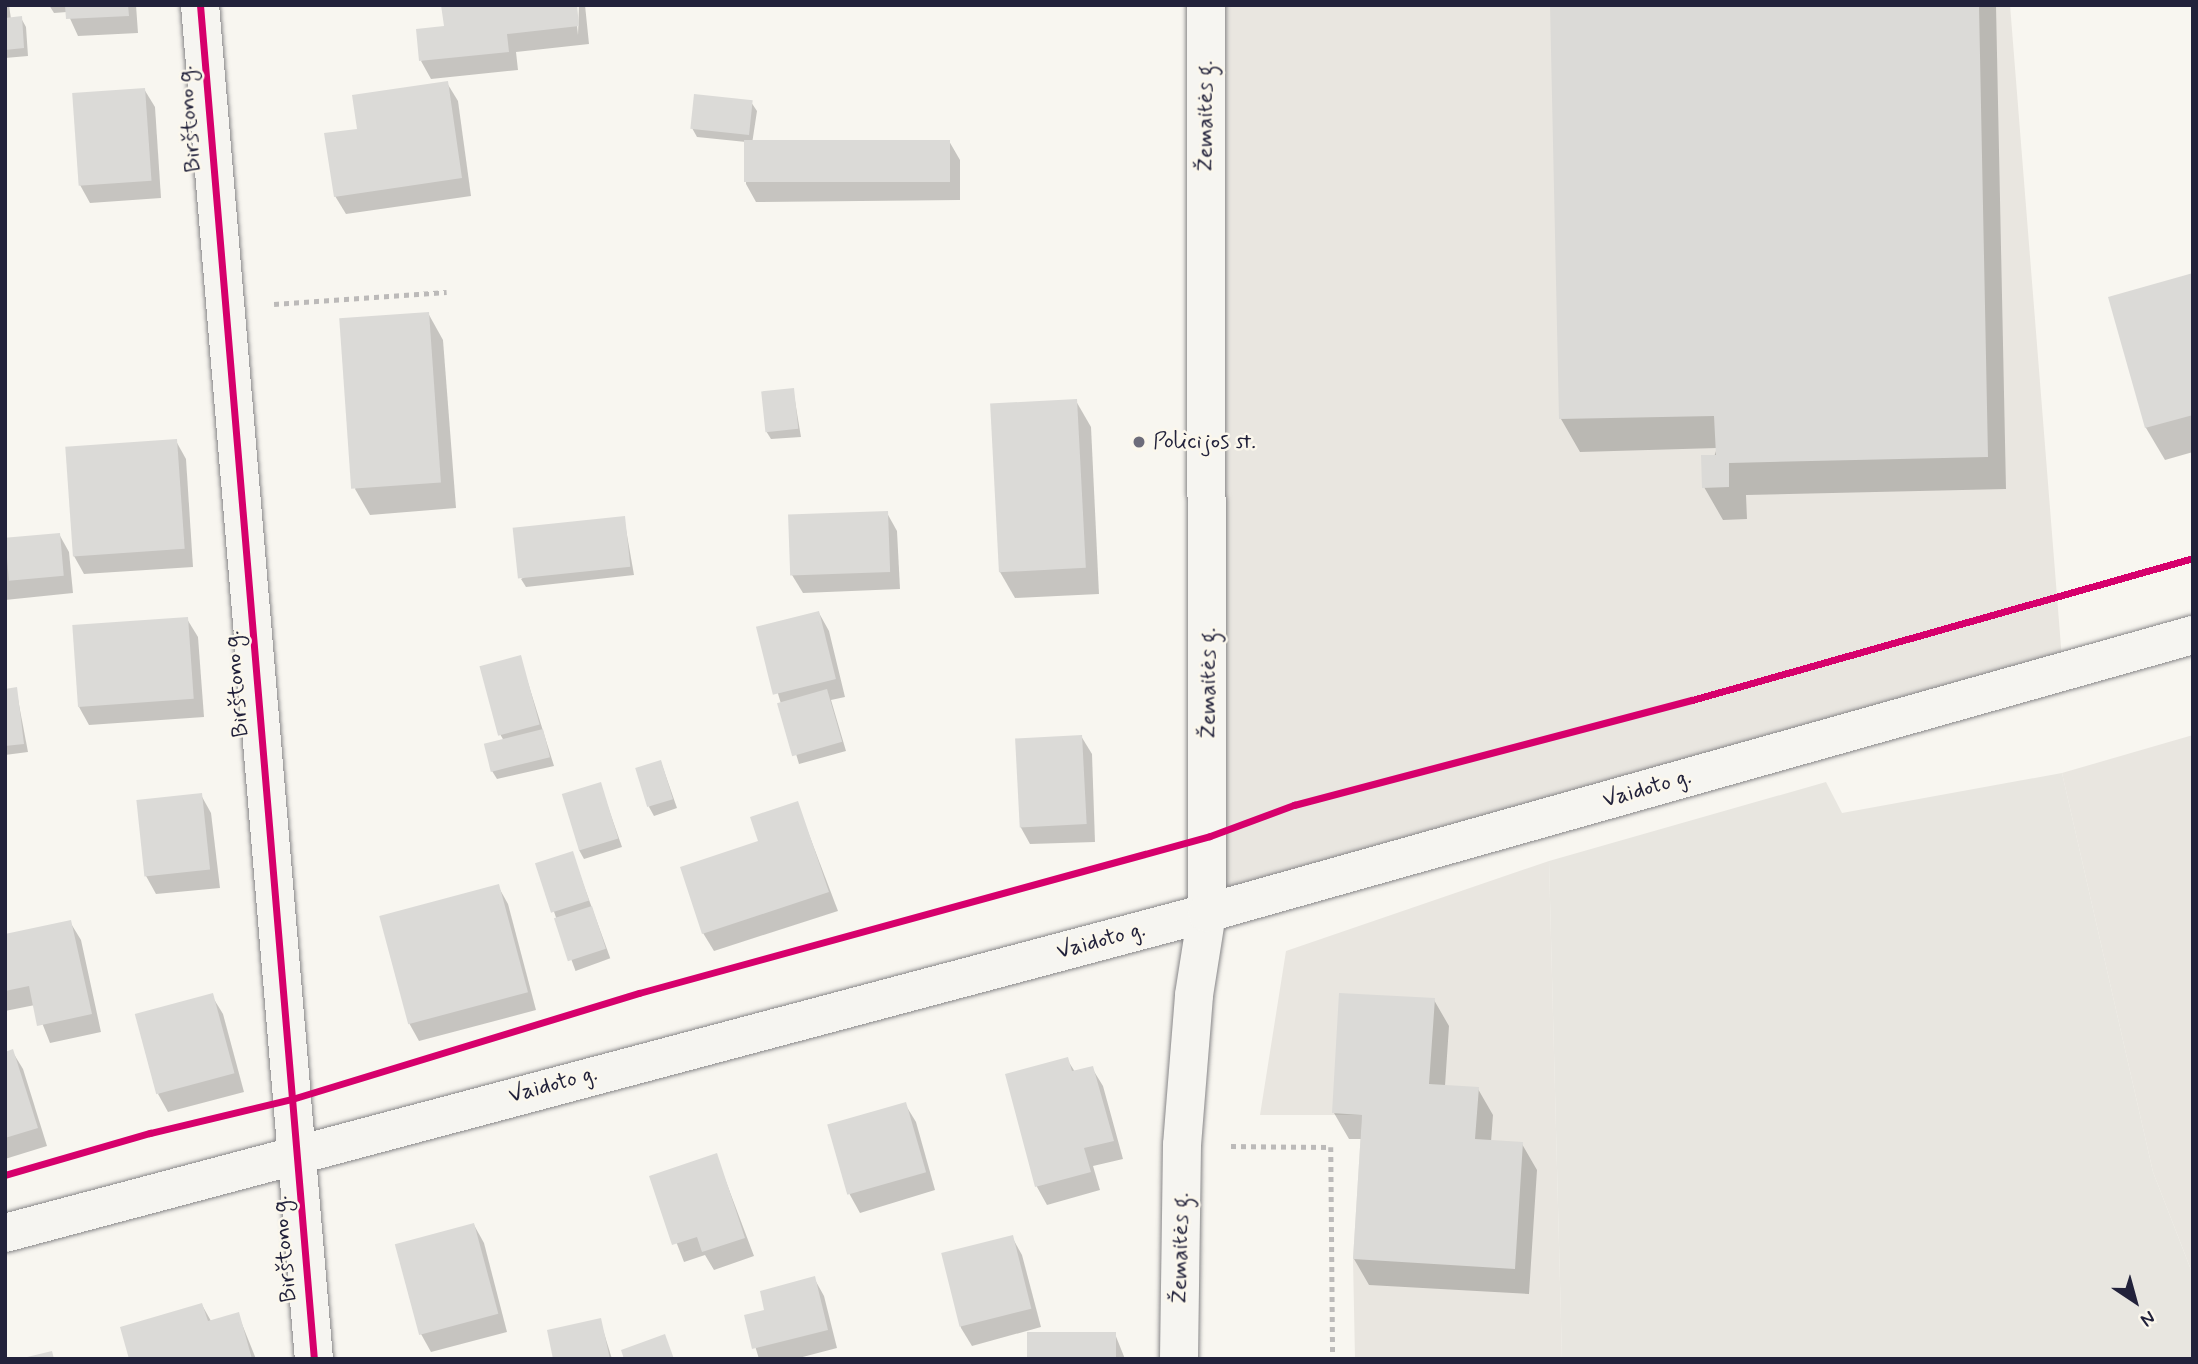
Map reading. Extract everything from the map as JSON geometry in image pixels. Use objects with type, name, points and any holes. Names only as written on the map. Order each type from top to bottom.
[{"type":"main road","name":"Birštono g.","points":[[200,5],[314,1359]]},
{"type":"main road","name":"Žemaitės g.","points":[[1179,1359],[1182,1145],[1195,995],[1207,913],[1206,5]]},
{"type":"main road","name":"Vaidoto g.","points":[[5,1233],[297,1153],[1207,913],[2193,635]]},
{"type":"path","points":[[224,307],[446,292]]},
{"type":"path","points":[[1182,1145],[1331,1147],[1333,1359]]},
{"type":"shaded area","points":[[1206,5],[2010,5],[2063,672],[1207,913]]},
{"type":"shaded area","points":[[2193,735],[2193,1275],[2153,1172],[2062,773]]},
{"type":"shaded area","points":[[2062,773],[2153,1172],[2193,1275],[2193,1359],[1562,1359],[1549,861],[1826,782],[1842,813]]},
{"type":"shaded area","points":[[1549,861],[1562,1359],[1355,1359],[1353,1259],[1362,1115],[1260,1115],[1286,951]]},
{"type":"building","points":[[65,5],[128,5],[129,16],[66,19]]},
{"type":"building","points":[[441,5],[577,5],[579,26],[507,34],[509,52],[419,61],[416,29],[444,26]]},
{"type":"building","points":[[1550,5],[1979,5],[1988,457],[1729,463],[1729,487],[1702,488],[1701,455],[1716,455],[1714,416],[1559,419]]},
{"type":"building","points":[[22,16],[24,48],[5,50],[5,18]]},
{"type":"building","points":[[448,81],[462,178],[334,197],[324,133],[357,129],[352,95]]},
{"type":"building","points":[[145,88],[151,181],[79,186],[72,93]]},
{"type":"building","points":[[694,94],[753,100],[749,135],[690,129]]},
{"type":"building","points":[[744,140],[950,140],[950,182],[744,182]]},
{"type":"building","points":[[2193,273],[2193,415],[2145,428],[2108,297]]},
{"type":"building","points":[[429,312],[441,483],[351,489],[339,318]]},
{"type":"building","points":[[794,388],[798,429],[765,432],[761,391]]},
{"type":"building","points":[[1077,399],[1086,568],[999,572],[990,404]]},
{"type":"building","points":[[177,439],[185,549],[73,557],[65,447]]},
{"type":"building","points":[[888,511],[890,572],[790,575],[788,514]]},
{"type":"building","points":[[625,516],[630,567],[518,579],[513,528]]},
{"type":"building","points":[[60,533],[64,576],[9,581],[5,538]]},
{"type":"building","points":[[819,611],[836,679],[773,695],[756,627]]},
{"type":"building","points":[[188,617],[194,699],[78,707],[72,625]]},
{"type":"building","points":[[521,655],[540,725],[498,736],[479,666]]},
{"type":"building","points":[[17,687],[24,744],[5,746],[5,689]]},
{"type":"building","points":[[827,689],[842,742],[792,756],[777,703]]},
{"type":"building","points":[[543,729],[550,757],[491,772],[484,744]]},
{"type":"building","points":[[1082,735],[1087,824],[1020,827],[1015,739]]},
{"type":"building","points":[[661,760],[673,799],[647,807],[635,768]]},
{"type":"building","points":[[601,782],[618,838],[579,850],[562,794]]},
{"type":"building","points":[[202,793],[210,870],[144,876],[136,800]]},
{"type":"building","points":[[798,801],[829,892],[702,934],[680,867],[758,841],[750,817]]},
{"type":"building","points":[[573,851],[589,900],[551,913],[535,863]]},
{"type":"building","points":[[499,884],[528,992],[408,1024],[379,916]]},
{"type":"building","points":[[592,906],[606,949],[568,961],[554,918]]},
{"type":"building","points":[[71,920],[92,1014],[37,1026],[29,986],[5,991],[5,934]]},
{"type":"building","points":[[213,993],[234,1073],[156,1094],[135,1014]]},
{"type":"building","points":[[1339,993],[1435,998],[1429,1084],[1479,1087],[1475,1139],[1523,1142],[1515,1269],[1353,1259],[1362,1115],[1332,1113]]},
{"type":"building","points":[[13,1049],[38,1128],[5,1138],[5,1052]]},
{"type":"building","points":[[1068,1057],[1072,1071],[1093,1066],[1114,1141],[1084,1148],[1091,1172],[1035,1187],[1005,1074]]},
{"type":"building","points":[[906,1102],[926,1172],[847,1195],[827,1125]]},
{"type":"building","points":[[717,1153],[745,1238],[702,1252],[697,1237],[672,1245],[649,1176]]},
{"type":"building","points":[[474,1223],[498,1314],[419,1335],[395,1244]]},
{"type":"building","points":[[1013,1235],[1031,1309],[960,1327],[941,1253]]},
{"type":"building","points":[[815,1276],[828,1330],[752,1349],[744,1315],[764,1310],[760,1291]]},
{"type":"building","points":[[202,1303],[208,1321],[239,1312],[252,1359],[129,1359],[120,1327]]},
{"type":"building","points":[[601,1318],[610,1359],[553,1359],[547,1330]]},
{"type":"building","points":[[1027,1332],[1116,1332],[1116,1359],[1027,1359]]},
{"type":"building","points":[[665,1334],[674,1359],[624,1359],[621,1350]]},
{"type":"building","points":[[52,1351],[54,1359],[23,1359],[23,1358]]},
{"type":"cycle path","points":[[200,5],[314,1359]]},
{"type":"cycle path","points":[[5,1175],[150,1133],[292,1099],[639,993],[1210,836],[1294,805],[1692,700],[2193,558]]},
{"type":"place","name":"Policijos st.","points":[[1139,442]]}]
